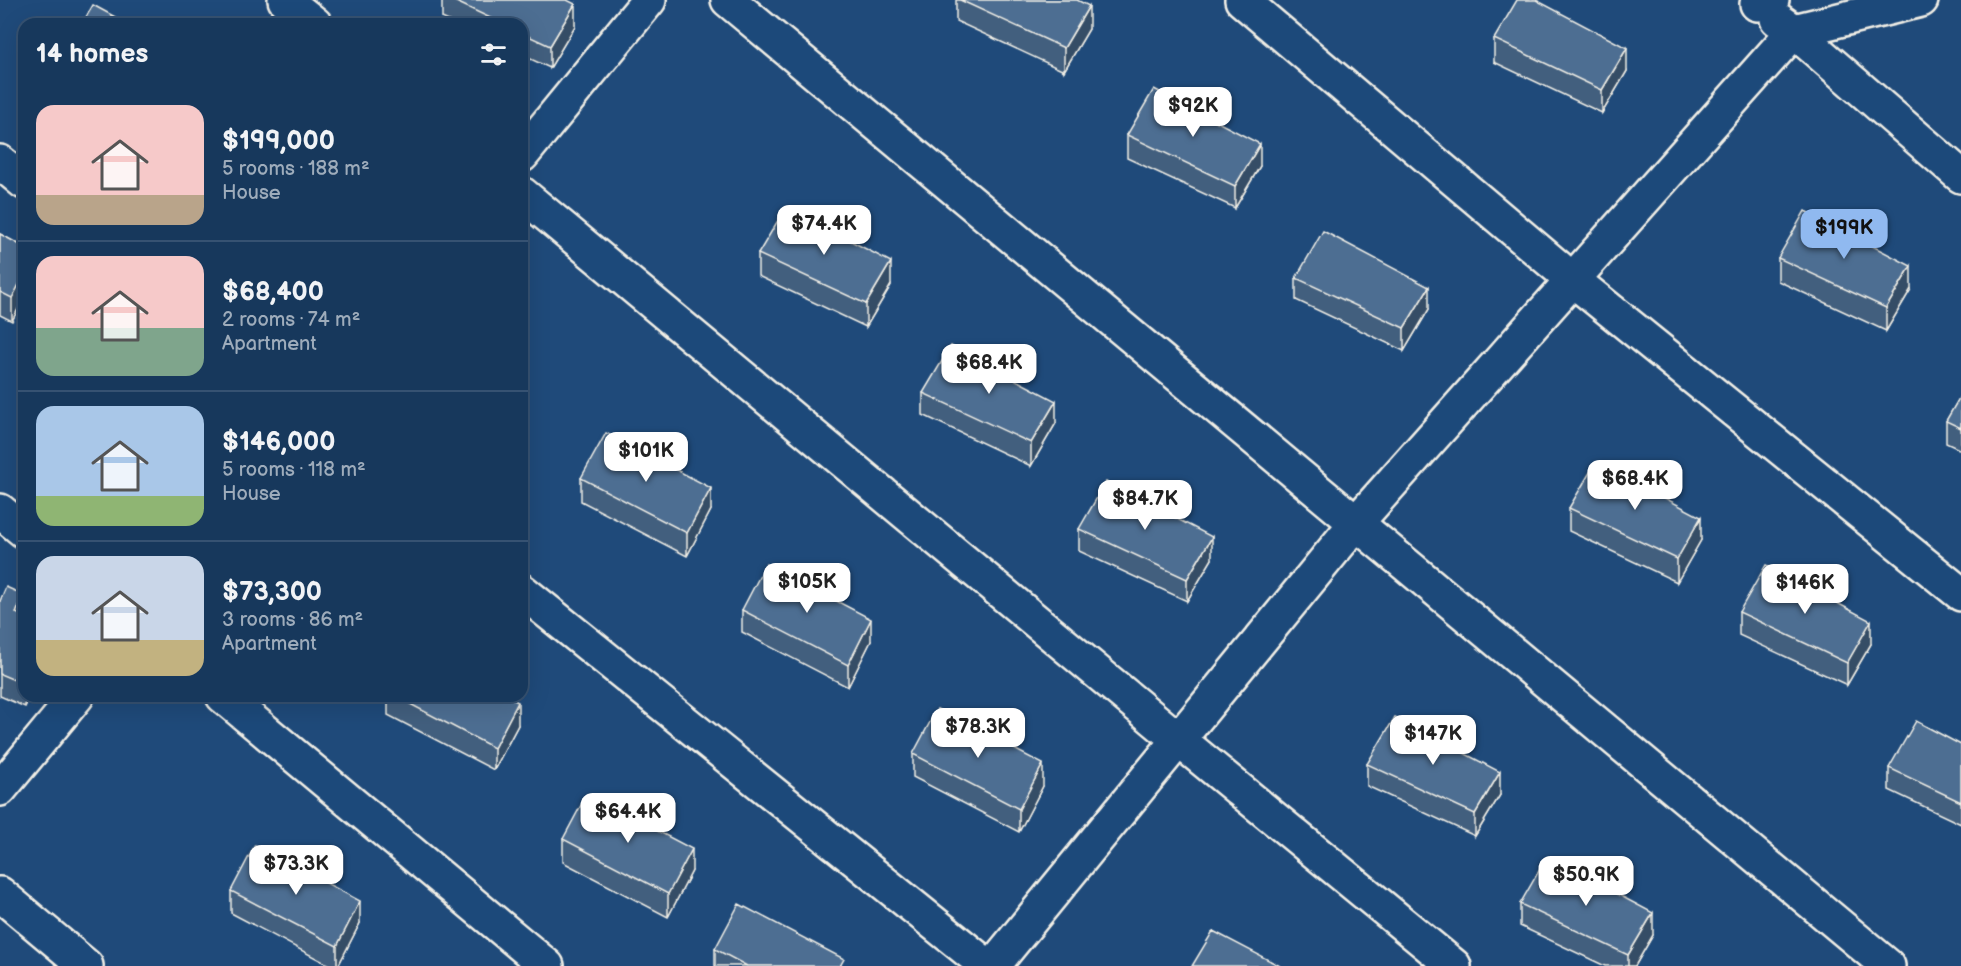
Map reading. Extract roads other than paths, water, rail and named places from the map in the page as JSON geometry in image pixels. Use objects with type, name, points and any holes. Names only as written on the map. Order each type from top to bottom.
[{"type":"street","points":[[285,0],[308,18]]},
{"type":"street","points":[[528,147],[649,0]]},
{"type":"street","points":[[728,0],[1888,966]]},
{"type":"street","points":[[1242,0],[1573,280],[1961,594]]},
{"type":"street","points":[[993,966],[1356,523],[1794,31],[1921,0]]},
{"type":"street","points":[[1760,1],[1961,176]]},
{"type":"street","points":[[0,162],[18,177]]},
{"type":"street","points":[[528,199],[1454,966]]},
{"type":"street","points":[[0,511],[18,526]]},
{"type":"street","points":[[528,596],[987,966]]},
{"type":"street","points":[[0,789],[71,702]]},
{"type":"street","points":[[230,702],[547,966]]},
{"type":"street","points":[[0,894],[86,966]]}]
